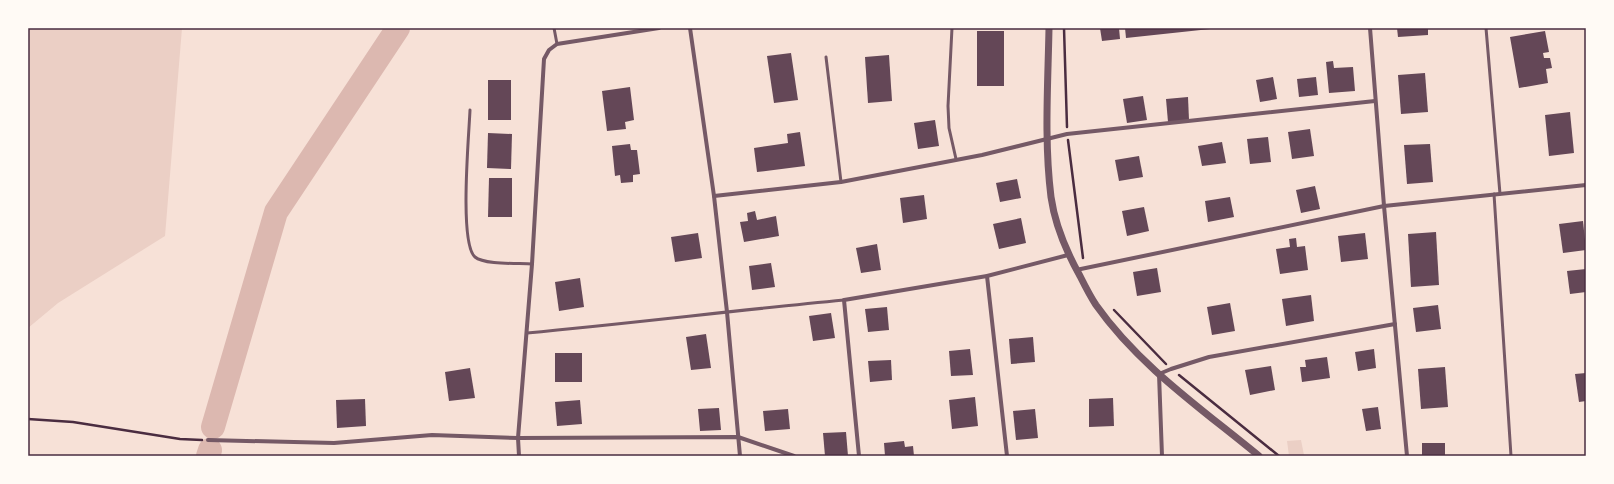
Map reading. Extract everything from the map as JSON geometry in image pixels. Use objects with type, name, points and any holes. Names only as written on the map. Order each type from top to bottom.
[{"type":"street","points":[[519,456],[518,438],[532,264],[544,58],[549,50],[557,44],[659,28]]},
{"type":"street","points":[[690,28],[714,196],[727,312],[740,456]]},
{"type":"street","points":[[1049,28],[1048,138],[1051,197],[1058,228],[1068,255],[1095,304],[1115,330],[1159,374],[1260,456]]},
{"type":"street","points":[[1370,28],[1384,206],[1407,456]]},
{"type":"street","points":[[714,196],[840,182],[982,155],[1067,134],[1376,101]]},
{"type":"street","points":[[1076,270],[1384,206],[1586,185]]},
{"type":"street","points":[[859,456],[844,300],[987,276],[1068,255]]},
{"type":"street","points":[[987,276],[1006,456]]},
{"type":"street","points":[[1159,374],[1209,357],[1395,324]]},
{"type":"street","points":[[1159,374],[1162,456]]},
{"type":"street","points":[[208,440],[334,443],[432,435],[518,438],[738,437],[794,456]]},
{"type":"lane","points":[[554,28],[557,44]]},
{"type":"lane","points":[[952,28],[948,106],[949,128],[956,160]]},
{"type":"lane","points":[[1486,28],[1500,194]]},
{"type":"lane","points":[[826,57],[840,182]]},
{"type":"lane","points":[[470,110],[466,210],[470,248],[475,257],[484,261],[532,264]]},
{"type":"lane","points":[[1494,194],[1511,456]]},
{"type":"lane","points":[[527,333],[638,323],[844,300]]},
{"type":"path","points":[[1064,28],[1067,134],[1084,268]]},
{"type":"path","points":[[28,419],[73,422],[180,439],[208,440]]},
{"type":"shaded area","points":[[28,28],[182,28],[165,236],[58,303],[28,328]]},
{"type":"shaded area","points":[[1301,440],[1304,455],[1289,456],[1287,441]]},
{"type":"building","points":[[1100,28],[1119,28],[1120,39],[1102,41]]},
{"type":"building","points":[[1125,28],[1210,28],[1210,29],[1126,38]]},
{"type":"building","points":[[1397,28],[1428,28],[1428,35],[1398,37]]},
{"type":"building","points":[[977,31],[1004,31],[1004,86],[977,86]]},
{"type":"building","points":[[1545,31],[1549,52],[1543,53],[1544,58],[1550,58],[1552,68],[1546,69],[1548,83],[1519,88],[1510,37]]},
{"type":"building","points":[[791,53],[798,100],[774,103],[767,56]]},
{"type":"building","points":[[889,55],[892,101],[868,103],[865,57]]},
{"type":"building","points":[[1333,61],[1334,68],[1353,67],[1355,91],[1329,93],[1326,62]]},
{"type":"building","points":[[1425,73],[1428,112],[1401,114],[1398,75]]},
{"type":"building","points":[[1273,77],[1277,99],[1260,102],[1256,80]]},
{"type":"building","points":[[1316,77],[1318,95],[1299,97],[1297,79]]},
{"type":"building","points":[[488,80],[511,80],[511,120],[488,120]]},
{"type":"building","points":[[630,87],[634,120],[625,122],[626,129],[607,131],[602,91]]},
{"type":"building","points":[[1143,96],[1147,120],[1127,123],[1123,99]]},
{"type":"building","points":[[1188,97],[1189,120],[1168,122],[1166,99]]},
{"type":"building","points":[[1570,112],[1574,153],[1549,156],[1545,115]]},
{"type":"building","points":[[935,120],[939,146],[918,149],[914,123]]},
{"type":"building","points":[[1310,129],[1314,156],[1292,159],[1288,132]]},
{"type":"building","points":[[800,132],[805,166],[757,172],[754,148],[788,143],[787,134]]},
{"type":"building","points":[[488,133],[512,134],[511,169],[487,168]]},
{"type":"building","points":[[1268,137],[1271,162],[1250,164],[1247,139]]},
{"type":"building","points":[[1222,142],[1226,163],[1202,166],[1198,146]]},
{"type":"building","points":[[630,144],[631,150],[637,150],[640,174],[633,175],[633,182],[621,183],[620,175],[615,176],[612,146]]},
{"type":"building","points":[[1430,144],[1433,182],[1407,184],[1404,145]]},
{"type":"building","points":[[1139,156],[1143,177],[1119,181],[1115,160]]},
{"type":"building","points":[[489,178],[512,178],[512,217],[488,217]]},
{"type":"building","points":[[1017,179],[1021,198],[1000,202],[996,183]]},
{"type":"building","points":[[1315,186],[1320,209],[1301,213],[1296,190]]},
{"type":"building","points":[[924,195],[927,219],[903,223],[900,198]]},
{"type":"building","points":[[1230,197],[1234,217],[1208,222],[1205,201]]},
{"type":"building","points":[[1144,207],[1149,231],[1127,236],[1122,211]]},
{"type":"building","points":[[755,211],[757,220],[776,216],[779,236],[744,242],[740,222],[748,221],[747,213]]},
{"type":"building","points":[[1021,218],[1026,243],[999,249],[993,224]]},
{"type":"building","points":[[1583,221],[1586,250],[1563,253],[1559,224]]},
{"type":"building","points":[[1436,232],[1439,285],[1411,287],[1408,234]]},
{"type":"building","points":[[698,233],[702,258],[675,262],[671,237]]},
{"type":"building","points":[[1365,233],[1368,259],[1341,262],[1338,236]]},
{"type":"building","points":[[1296,238],[1297,247],[1305,246],[1308,270],[1280,274],[1276,249],[1290,247],[1289,239]]},
{"type":"building","points":[[877,244],[881,270],[861,273],[856,248]]},
{"type":"building","points":[[771,263],[775,287],[752,290],[749,266]]},
{"type":"building","points":[[1157,268],[1161,292],[1137,296],[1133,272]]},
{"type":"building","points":[[1586,269],[1586,292],[1570,294],[1567,271]]},
{"type":"building","points":[[580,278],[584,307],[559,311],[555,282]]},
{"type":"building","points":[[1311,295],[1314,321],[1286,326],[1282,299]]},
{"type":"building","points":[[1230,303],[1235,331],[1212,335],[1207,307]]},
{"type":"building","points":[[1438,305],[1441,329],[1416,332],[1413,308]]},
{"type":"building","points":[[887,307],[889,330],[868,332],[865,309]]},
{"type":"building","points":[[831,313],[835,338],[813,341],[809,316]]},
{"type":"building","points":[[706,334],[711,368],[691,370],[686,337]]},
{"type":"building","points":[[1033,337],[1035,362],[1011,364],[1009,339]]},
{"type":"building","points":[[970,349],[973,375],[951,376],[949,351]]},
{"type":"building","points":[[1374,349],[1376,368],[1358,371],[1355,352]]},
{"type":"building","points":[[555,353],[582,353],[582,382],[555,382]]},
{"type":"building","points":[[1327,357],[1330,378],[1302,382],[1300,367],[1306,367],[1305,360]]},
{"type":"building","points":[[891,360],[892,380],[870,382],[868,361]]},
{"type":"building","points":[[1271,366],[1275,390],[1250,395],[1245,370]]},
{"type":"building","points":[[1445,367],[1448,407],[1421,409],[1418,369]]},
{"type":"building","points":[[470,368],[475,398],[449,401],[445,372]]},
{"type":"building","points":[[1586,373],[1586,401],[1579,402],[1575,374]]},
{"type":"building","points":[[975,397],[978,426],[952,429],[949,400]]},
{"type":"building","points":[[1113,398],[1114,426],[1089,427],[1089,399]]},
{"type":"building","points":[[365,399],[366,426],[337,428],[336,400]]},
{"type":"building","points":[[580,400],[582,424],[557,426],[555,402]]},
{"type":"building","points":[[1378,407],[1381,429],[1366,431],[1362,409]]},
{"type":"building","points":[[719,408],[721,430],[700,431],[698,409]]},
{"type":"building","points":[[788,409],[790,429],[765,431],[763,411]]},
{"type":"building","points":[[1035,409],[1038,438],[1016,440],[1013,411]]},
{"type":"building","points":[[846,432],[848,456],[825,456],[823,433]]},
{"type":"building","points":[[904,441],[905,447],[913,446],[914,456],[885,456],[884,443]]},
{"type":"building","points":[[1422,443],[1445,443],[1445,456],[1422,456]]},
{"type":"waterway","points":[[213,427],[276,212],[398,28]]},
{"type":"waterway","points":[[208,456],[210,450]]}]
